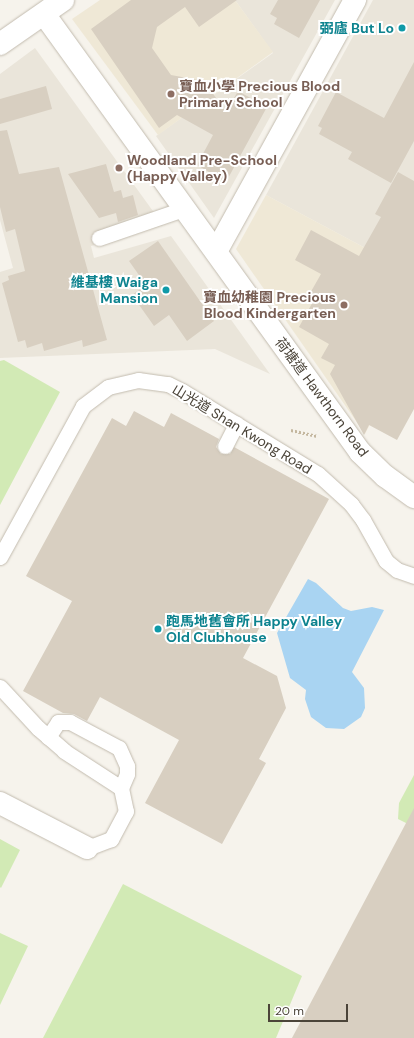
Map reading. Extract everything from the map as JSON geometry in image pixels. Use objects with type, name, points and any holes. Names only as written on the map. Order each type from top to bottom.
[{"type":"street","points":[[0,44],[63,0]]},
{"type":"street","points":[[217,250],[355,0]]},
{"type":"street","name":"荷塘道 Hawthorn Road","points":[[44,14],[217,250],[360,452],[385,476],[414,497]]},
{"type":"street","points":[[0,803],[87,848]]},
{"type":"lane","points":[[99,238],[186,208]]},
{"type":"lane","name":"山光道 Shan Kwong Road","points":[[0,557],[82,409],[108,387],[138,380],[153,380],[182,391],[318,474],[335,488],[363,520],[379,550],[397,570],[414,576]]},
{"type":"lane","points":[[225,446],[236,424]]},
{"type":"lane","points":[[0,687],[48,737],[92,771],[121,788]]},
{"type":"lane","points":[[48,737],[58,722],[70,722],[119,748],[127,766],[127,774],[121,788],[126,811],[111,839],[87,848]]},
{"type":"shaded area","name":"寶血小學 Precious Blood Primary School","points":[[100,0],[235,0],[273,52],[158,135],[72,19]]},
{"type":"shaded area","points":[[235,0],[335,0],[214,218],[156,136],[273,53]]},
{"type":"shaded area","points":[[373,0],[414,0],[414,274],[266,195]]},
{"type":"shaded area","points":[[35,48],[163,225],[91,246],[94,258],[171,236],[270,374],[215,349],[0,358],[0,272],[13,268],[0,220],[0,74]]},
{"type":"shaded area","name":"寶血幼稚園 Precious Blood Kindergarten","points":[[266,195],[414,274],[414,337],[365,434],[236,249]]},
{"type":"green space","points":[[4,360],[60,392],[0,505],[0,361]]},
{"type":"green space","points":[[414,775],[414,827],[398,819],[399,803]]},
{"type":"green space","points":[[0,839],[20,850],[1,888],[0,887]]},
{"type":"green space","points":[[123,884],[302,976],[276,1038],[43,1038]]},
{"type":"green space","points":[[0,933],[28,946],[0,1005]]},
{"type":"water","points":[[308,579],[316,583],[343,608],[351,611],[372,607],[384,610],[352,672],[364,688],[365,708],[361,717],[344,729],[326,728],[311,717],[305,699],[306,690],[290,678],[277,633]]},
{"type":"building","points":[[131,0],[237,0],[199,27],[185,7],[157,27],[152,48],[171,75],[204,81],[226,112],[238,91],[267,107],[226,182],[197,165],[213,135],[177,115],[159,128],[91,29]]},
{"type":"building","points":[[278,0],[320,0],[299,38],[274,24],[277,18],[270,14]]},
{"type":"building","points":[[414,62],[414,141],[391,183],[348,159],[352,152],[319,134],[322,128],[318,126],[336,92],[384,118]]},
{"type":"building","points":[[46,86],[52,109],[0,124],[0,99]]},
{"type":"building","points":[[7,130],[19,174],[59,167],[107,340],[83,347],[82,340],[44,351],[42,343],[27,348],[25,340],[18,342],[2,283],[9,280],[8,276],[25,271],[15,229],[6,232],[0,207],[0,131]]},
{"type":"building","points":[[106,164],[114,192],[121,190],[123,198],[133,195],[138,215],[118,222],[116,213],[99,218],[68,174]]},
{"type":"building","name":"寶血幼稚園 Precious Blood Kindergarten","points":[[398,172],[414,181],[414,409],[397,440],[369,425],[364,435],[330,374],[335,365],[321,358],[329,344],[299,327],[315,298],[309,295],[321,274],[295,260],[311,230],[359,256],[381,217],[375,214]]},
{"type":"building","name":"維基樓 Waiga Mansion","points":[[158,241],[214,321],[187,341],[169,315],[154,326],[132,295],[146,285],[129,261]]},
{"type":"building","name":"跑馬地舊會所 Happy Valley Old Clubhouse","points":[[134,411],[164,427],[171,413],[219,439],[216,447],[221,454],[230,454],[234,447],[329,499],[243,658],[277,676],[286,708],[259,759],[266,763],[222,844],[145,803],[179,740],[100,697],[87,721],[74,714],[63,713],[23,691],[72,601],[26,576],[112,418],[126,426]]},
{"type":"building","points":[[414,808],[414,1038],[292,1038]]},
{"type":"place","name":"弼廬 But Lo","points":[[402,28]]},
{"type":"place","name":"寶血小學 Precious Blood Primary School","points":[[171,94]]},
{"type":"place","name":"Woodland Pre-School (Happy Valley)","points":[[119,168]]},
{"type":"place","name":"維基樓 Waiga Mansion","points":[[166,290]]},
{"type":"place","name":"寶血幼稚園 Precious Blood Kindergarten","points":[[344,305]]},
{"type":"place","name":"跑馬地舊會所 Happy Valley Old Clubhouse","points":[[158,629]]}]
